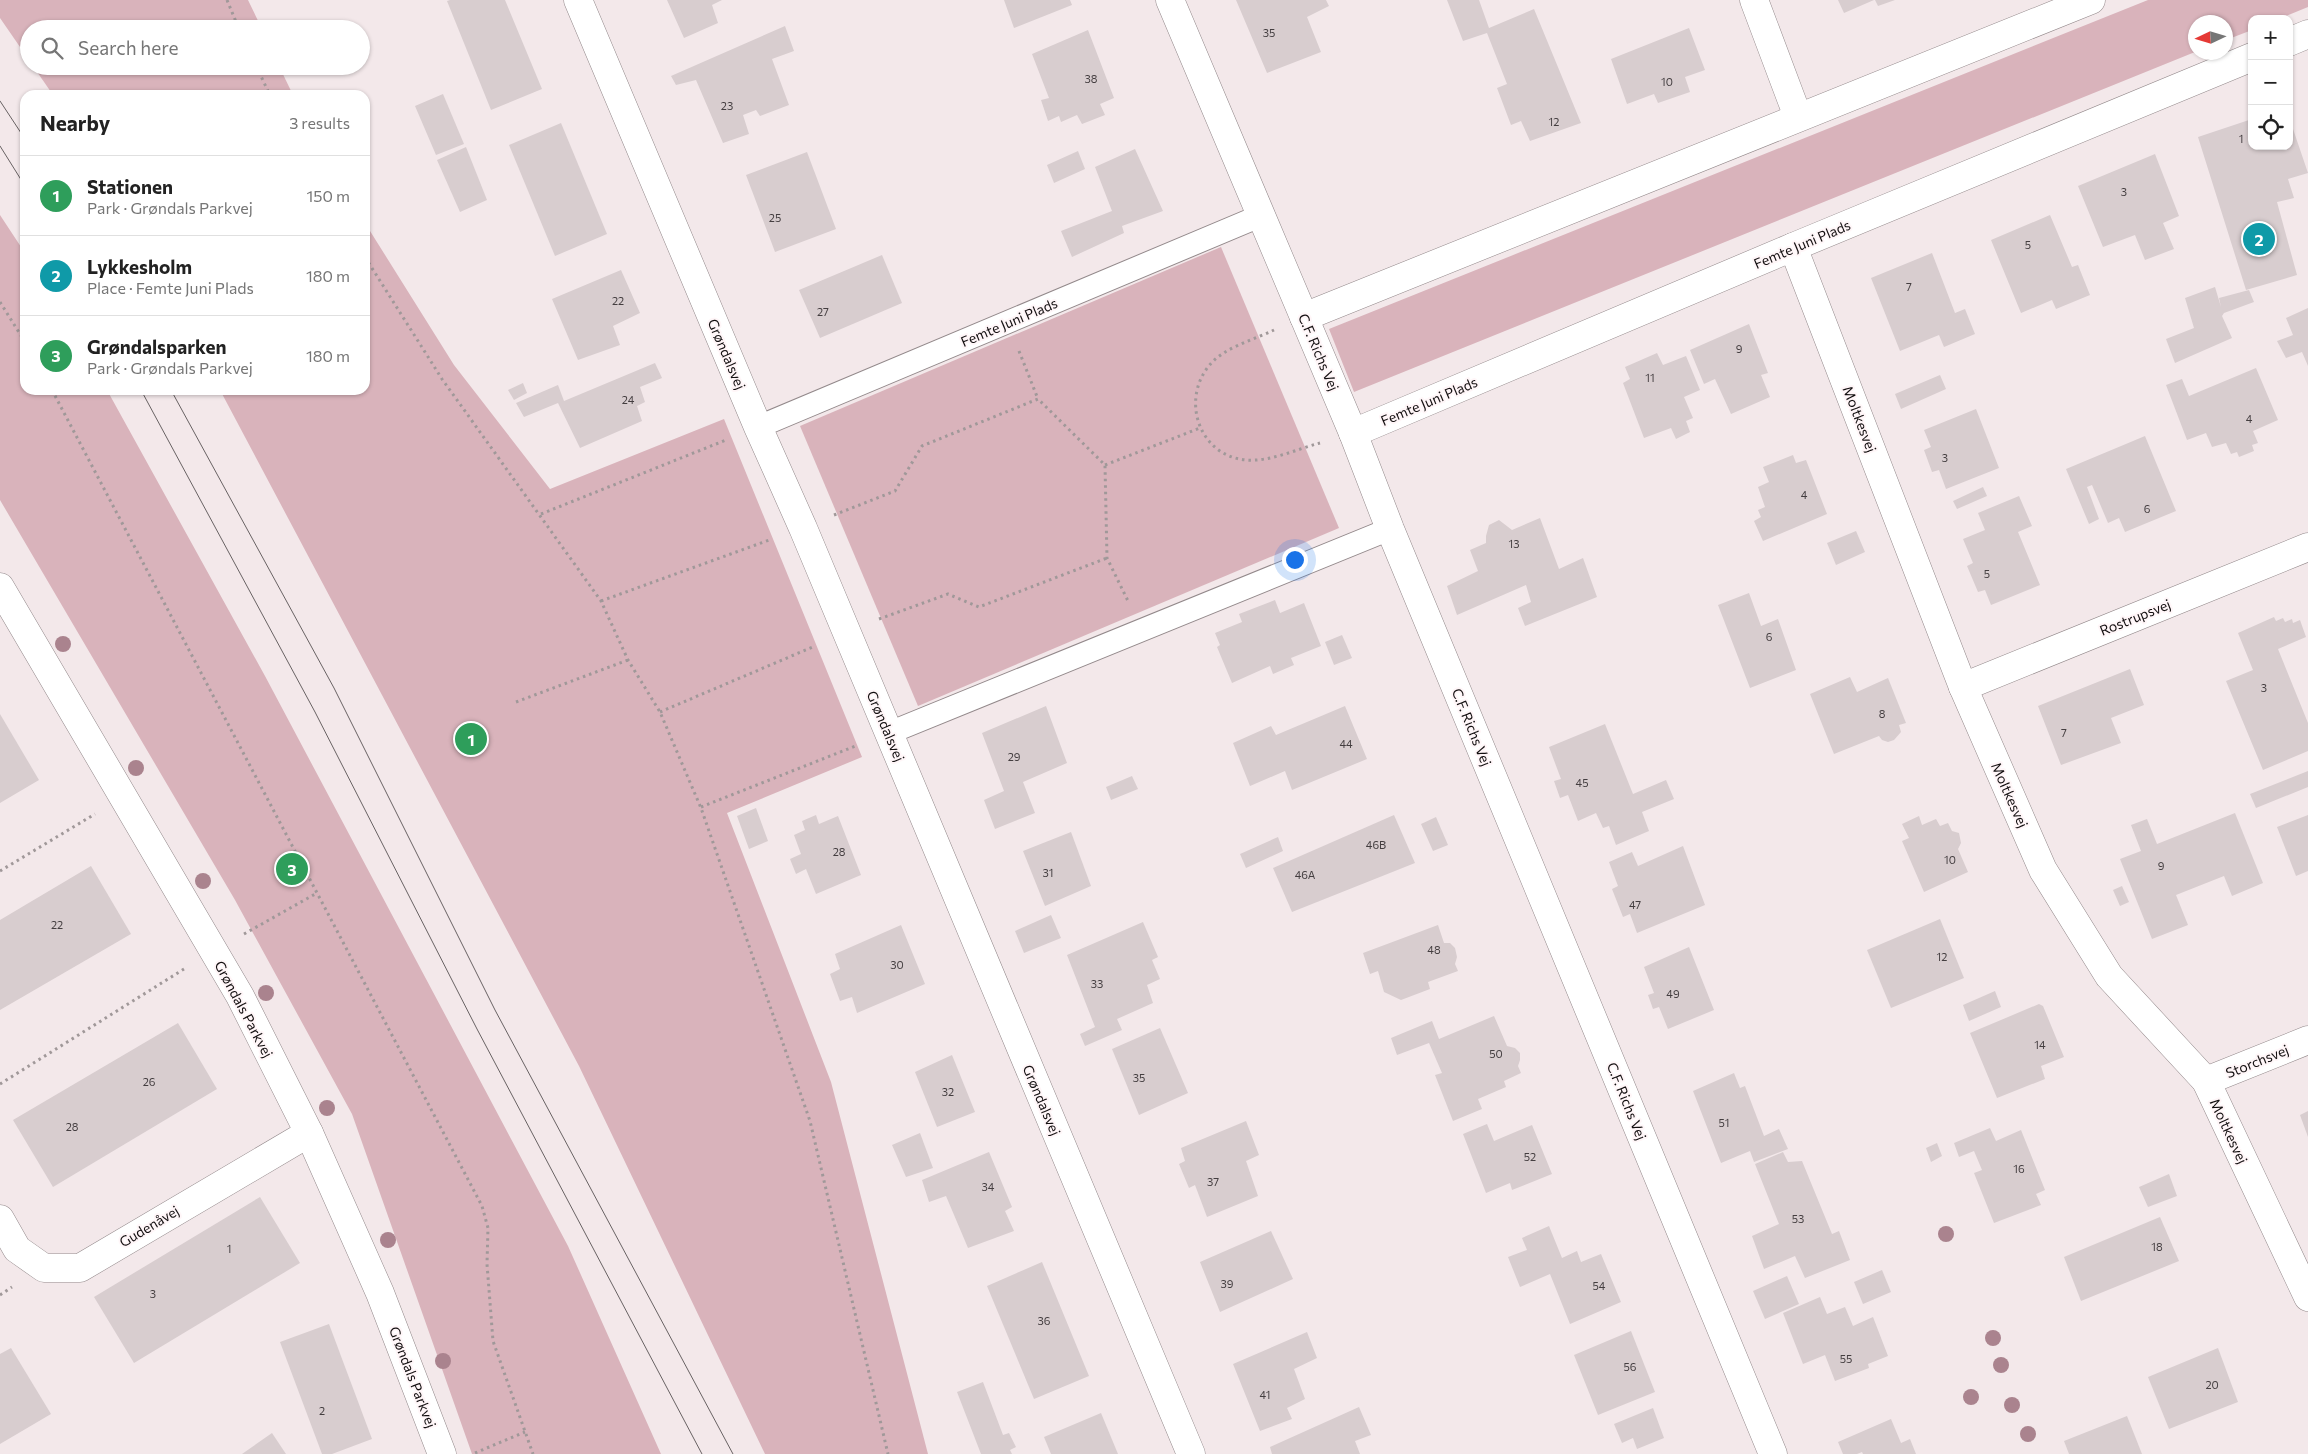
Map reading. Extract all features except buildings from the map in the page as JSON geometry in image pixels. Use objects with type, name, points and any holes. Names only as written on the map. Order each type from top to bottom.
[{"type":"street","name":"Grøndalsvej","points":[[578,0],[803,528],[1191,1454]]},
{"type":"street","name":"C.F. Richs Vej","points":[[1170,0],[1353,433],[1390,529],[1773,1454]]},
{"type":"street","points":[[1754,0],[1798,117]]},
{"type":"street","points":[[1304,316],[2090,0]]},
{"type":"street","points":[[2293,40],[2308,34]]},
{"type":"street","name":"Femte Juni Plads","points":[[1353,433],[1793,247],[2248,59]]},
{"type":"street","name":"Moltkesvej","points":[[1793,247],[1963,687],[2043,870],[2109,976],[2206,1081],[2308,1297]]},
{"type":"street","name":"Rostrupsvej","points":[[1963,687],[2308,547]]},
{"type":"street","name":"Grøndals Parkvej","points":[[0,587],[240,996],[309,1133],[380,1293],[442,1454]]},
{"type":"street","name":"Storchsvej","points":[[2206,1081],[2308,1040]]},
{"type":"street","name":"Gudenåvej","points":[[0,1219],[17,1249],[44,1268],[80,1268],[309,1133]]},
{"type":"lane","name":"Femte Juni Plads","points":[[758,426],[1260,216]]},
{"type":"lane","points":[[889,733],[1390,529]]},
{"type":"path","points":[[226,0],[236,20]]},
{"type":"path","points":[[260,75],[268,90]]},
{"type":"path","points":[[370,266],[442,379],[541,514],[601,601],[628,660],[660,712],[701,808],[810,1121],[888,1454]]},
{"type":"path","points":[[0,302],[20,334]]},
{"type":"path","points":[[1304,316],[1225,353],[1208,366],[1197,385],[1194,407],[1200,428],[1211,444],[1227,455],[1246,460],[1265,458],[1353,433]]},
{"type":"path","points":[[1008,323],[1038,399],[1105,465],[1107,558],[1142,630]]},
{"type":"path","points":[[55,395],[482,1206],[488,1228],[487,1264],[493,1342],[533,1454]]},
{"type":"path","points":[[601,601],[803,528],[895,491],[922,446],[1038,399]]},
{"type":"path","points":[[541,514],[758,426]]},
{"type":"path","points":[[1105,465],[1200,428]]},
{"type":"path","points":[[516,702],[628,660]]},
{"type":"path","points":[[701,808],[889,733]]},
{"type":"path","points":[[0,871],[98,812],[129,804]]},
{"type":"path","points":[[252,930],[317,893]]},
{"type":"path","points":[[0,1084],[213,951]]},
{"type":"path","points":[[474,1454],[525,1432]]},
{"type":"shaded area","points":[[0,0],[248,0],[258,20],[20,20],[20,47],[0,18]]},
{"type":"shaded area","points":[[2148,0],[2308,0],[2308,7],[2289,15],[2248,15],[2248,32],[2233,37],[2233,15],[2188,15],[2188,55],[1354,392],[1329,329]]},
{"type":"shaded area","points":[[39,75],[283,75],[291,90],[50,90]]},
{"type":"shaded area","points":[[0,215],[20,245],[20,395],[110,395],[265,676],[568,1246],[661,1454],[472,1454],[352,1114],[235,900],[0,500]]},
{"type":"shaded area","points":[[370,231],[454,365],[550,489],[724,419],[862,757],[727,813],[831,1082],[928,1454],[765,1454],[579,1066],[223,395],[370,395]]},
{"type":"shaded area","points":[[1221,247],[1339,528],[918,706],[800,426]]},
{"type":"tram line","points":[[0,101],[20,131]]},
{"type":"tram line","points":[[0,146],[20,178]]},
{"type":"tram line","points":[[144,395],[315,712],[477,1029],[702,1454]]},
{"type":"tram line","points":[[174,395],[334,688],[495,1010],[733,1454]]},
{"type":"place","name":"Lykkesholm","points":[[2259,239]]},
{"type":"place","name":"Stationen","points":[[471,739]]},
{"type":"place","name":"Grøndalsparken","points":[[292,869]]}]
